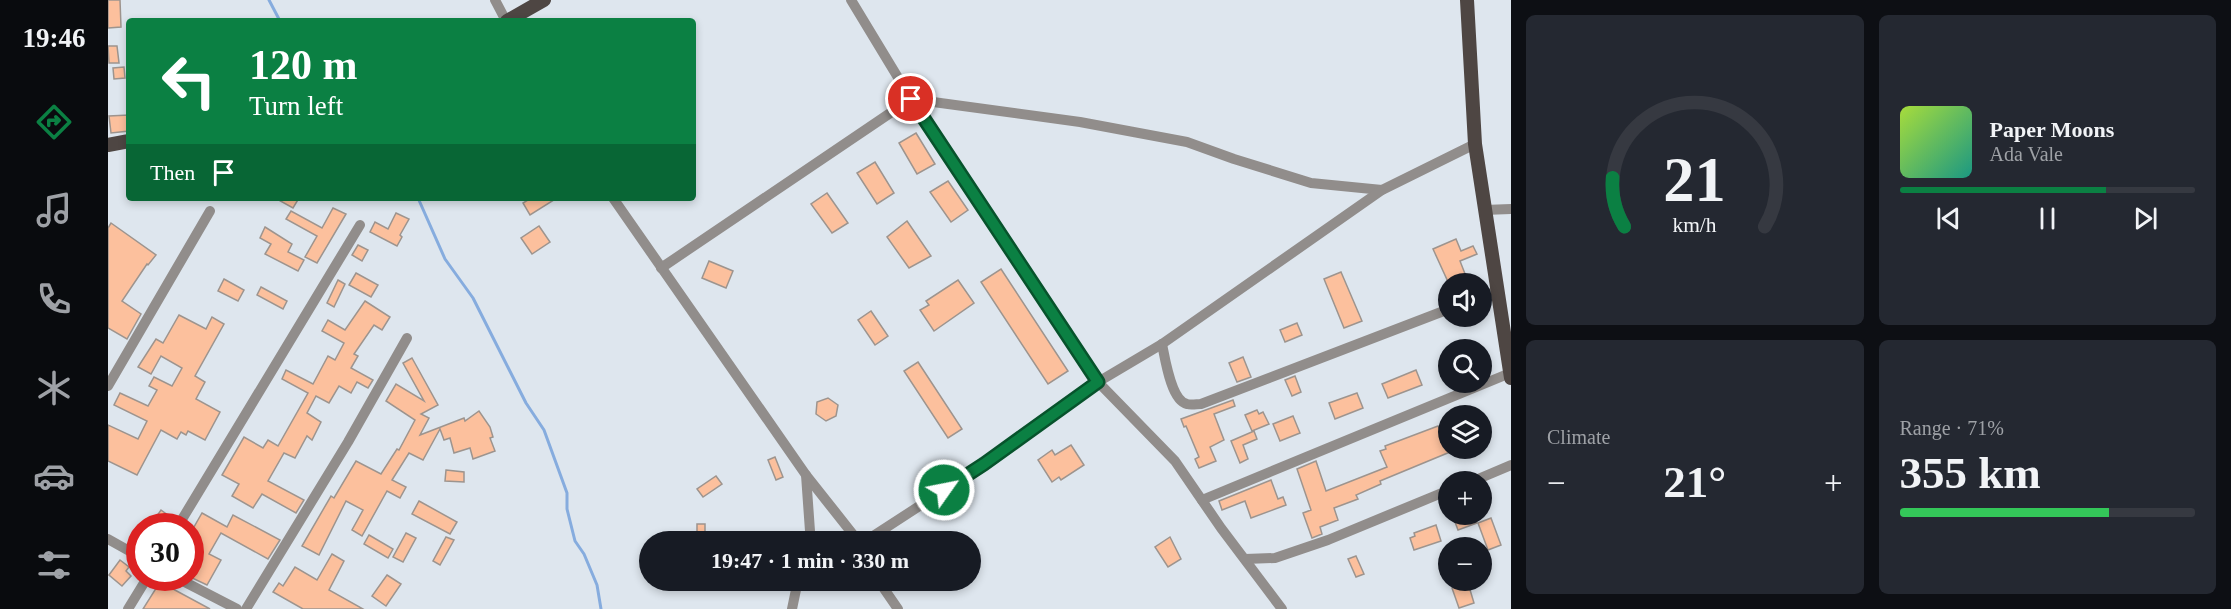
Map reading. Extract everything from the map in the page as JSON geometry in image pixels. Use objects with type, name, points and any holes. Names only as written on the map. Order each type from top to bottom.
[{"type":"main road","points":[[511,18],[544,0]]},
{"type":"main road","points":[[1467,0],[1474,144],[1511,375]]},
{"type":"main road","points":[[108,145],[126,142]]},
{"type":"street","points":[[495,0],[504,18]]},
{"type":"street","points":[[850,0],[911,99],[1098,382],[1175,461],[1221,528],[1282,609]]},
{"type":"street","points":[[661,268],[911,99],[1080,122],[1187,142],[1311,183],[1382,190]]},
{"type":"street","points":[[878,531],[984,464],[1098,382],[1162,345],[1382,190],[1474,144]]},
{"type":"street","points":[[615,201],[806,475],[852,531]]},
{"type":"street","points":[[1484,210],[1511,209]]},
{"type":"street","points":[[108,386],[210,210]]},
{"type":"street","points":[[186,513],[360,225]]},
{"type":"street","points":[[1492,293],[1497,291]]},
{"type":"street","points":[[1162,345],[1172,387],[1180,401],[1186,404],[1201,404],[1438,313]]},
{"type":"street","points":[[246,609],[348,442],[407,338]]},
{"type":"street","points":[[1202,500],[1511,375]]},
{"type":"street","points":[[1492,473],[1511,465]]},
{"type":"street","points":[[806,475],[810,531]]},
{"type":"street","points":[[1245,559],[1275,558],[1328,540],[1438,495]]},
{"type":"street","points":[[108,539],[126,549]]},
{"type":"street","points":[[128,609],[139,591]]},
{"type":"street","points":[[202,591],[237,609]]},
{"type":"street","points":[[792,609],[796,591]]},
{"type":"street","points":[[886,591],[898,609]]},
{"type":"building","points":[[108,0],[120,0],[121,27],[108,28]]},
{"type":"building","points":[[108,46],[117,46],[119,63],[109,63]]},
{"type":"building","points":[[124,67],[125,78],[114,79],[113,68]]},
{"type":"building","points":[[126,115],[126,131],[111,133],[109,116]]},
{"type":"building","points":[[916,133],[935,164],[917,174],[899,143]]},
{"type":"building","points":[[875,162],[894,193],[877,204],[857,173]]},
{"type":"building","points":[[948,181],[968,210],[951,222],[930,192]]},
{"type":"building","points":[[827,193],[848,223],[832,233],[811,204]]},
{"type":"building","points":[[280,201],[297,201],[293,208]]},
{"type":"building","points":[[526,201],[552,201],[530,215],[523,203]]},
{"type":"building","points":[[333,208],[346,214],[317,263],[305,257],[317,236],[286,219],[291,211],[322,228]]},
{"type":"building","points":[[396,213],[409,219],[397,246],[370,232],[375,222],[388,229]]},
{"type":"building","points":[[907,221],[931,256],[909,268],[887,237]]},
{"type":"building","points":[[111,223],[156,255],[147,264],[122,301],[141,314],[127,339],[108,328],[108,228]]},
{"type":"building","points":[[539,226],[550,242],[532,254],[521,238]]},
{"type":"building","points":[[265,227],[292,244],[288,252],[304,260],[298,271],[265,254],[271,244],[260,238]]},
{"type":"building","points":[[1456,239],[1461,251],[1473,246],[1477,254],[1460,261],[1465,273],[1444,273],[1433,249]]},
{"type":"building","points":[[358,245],[368,250],[362,261],[352,255]]},
{"type":"building","points":[[709,261],[733,271],[726,288],[702,278]]},
{"type":"building","points":[[1001,269],[1068,371],[1048,384],[981,282]]},
{"type":"building","points":[[1341,272],[1362,321],[1344,328],[1324,279]]},
{"type":"building","points":[[356,273],[378,285],[371,297],[349,285]]},
{"type":"building","points":[[224,279],[244,290],[238,301],[218,291]]},
{"type":"building","points":[[338,280],[345,284],[334,307],[327,303]]},
{"type":"building","points":[[958,280],[974,303],[934,331],[920,310],[929,305],[926,301]]},
{"type":"building","points":[[261,287],[287,301],[283,309],[257,295]]},
{"type":"building","points":[[365,301],[390,317],[382,330],[374,325],[354,354],[358,356],[351,368],[373,380],[368,388],[357,382],[351,393],[339,386],[329,403],[316,396],[307,413],[321,422],[312,440],[307,436],[295,458],[284,453],[268,481],[304,500],[296,513],[262,494],[253,508],[232,496],[239,484],[222,475],[244,437],[263,448],[268,440],[278,446],[308,393],[282,379],[286,370],[313,384],[328,356],[335,360],[344,343],[322,331],[328,320],[345,330]]},
{"type":"building","points":[[871,311],[888,336],[875,345],[858,320]]},
{"type":"building","points":[[179,315],[206,329],[212,317],[224,324],[195,376],[205,382],[196,399],[220,412],[205,440],[188,431],[186,435],[181,432],[177,439],[161,430],[137,475],[108,461],[108,425],[138,439],[147,421],[114,405],[120,393],[148,406],[157,390],[149,386],[154,377],[172,386],[182,368],[161,356],[151,374],[138,367],[156,339],[163,343]]},
{"type":"building","points":[[1297,323],[1302,335],[1285,342],[1280,330]]},
{"type":"building","points":[[1243,357],[1251,377],[1237,382],[1229,363]]},
{"type":"building","points":[[412,358],[438,405],[421,414],[429,418],[420,435],[464,418],[465,421],[479,411],[490,427],[493,437],[490,438],[495,451],[473,459],[470,448],[454,453],[450,438],[444,440],[440,429],[423,460],[409,453],[392,480],[406,487],[400,498],[387,491],[362,536],[352,530],[363,510],[346,501],[319,555],[302,546],[331,496],[334,498],[356,461],[381,474],[397,449],[399,450],[415,420],[386,401],[396,384],[424,401],[403,363]]},
{"type":"building","points":[[918,362],[962,429],[948,438],[904,371]]},
{"type":"building","points":[[1416,370],[1422,385],[1388,398],[1382,384]]},
{"type":"building","points":[[1295,376],[1301,392],[1292,396],[1285,380]]},
{"type":"building","points":[[1357,393],[1363,408],[1335,419],[1329,403]]},
{"type":"building","points":[[828,398],[838,405],[836,416],[826,421],[816,414],[817,402]]},
{"type":"building","points":[[1233,400],[1235,406],[1214,414],[1224,440],[1210,447],[1216,461],[1199,468],[1195,459],[1199,457],[1181,419]]},
{"type":"building","points":[[1257,410],[1259,414],[1263,412],[1269,424],[1252,431],[1245,415]]},
{"type":"building","points":[[1293,416],[1300,433],[1280,441],[1273,424]]},
{"type":"building","points":[[1438,426],[1438,457],[1380,481],[1381,484],[1356,495],[1358,499],[1334,508],[1338,520],[1320,527],[1322,534],[1312,538],[1303,513],[1311,510],[1297,469],[1316,461],[1326,491],[1387,467],[1380,451],[1386,449],[1385,446]]},
{"type":"building","points":[[1254,431],[1257,439],[1243,445],[1248,459],[1240,463],[1231,441]]},
{"type":"building","points":[[1071,445],[1084,465],[1061,480],[1059,477],[1052,482],[1038,460],[1052,450],[1055,455]]},
{"type":"building","points":[[775,457],[783,477],[776,480],[768,460]]},
{"type":"building","points":[[446,470],[464,472],[464,482],[445,481]]},
{"type":"building","points":[[716,476],[722,484],[703,497],[697,489]]},
{"type":"building","points":[[1271,480],[1278,499],[1283,497],[1286,505],[1251,518],[1245,501],[1222,510],[1219,501]]},
{"type":"building","points":[[419,501],[457,522],[450,534],[412,514]]},
{"type":"building","points":[[204,514],[227,527],[233,515],[280,540],[268,559],[221,533],[209,554],[221,560],[207,585],[204,584]]},
{"type":"building","points":[[1492,521],[1501,545],[1492,548],[1492,537],[1483,537],[1479,525],[1492,525]]},
{"type":"building","points":[[697,524],[705,524],[705,531],[697,531]]},
{"type":"building","points":[[1436,525],[1440,537],[1438,542],[1414,550],[1410,538],[1415,536],[1414,533]]},
{"type":"building","points":[[1456,525],[1472,525],[1458,530]]},
{"type":"building","points":[[406,533],[416,538],[403,562],[393,557]]},
{"type":"building","points":[[369,535],[393,549],[388,558],[364,544]]},
{"type":"building","points":[[446,537],[454,540],[440,565],[433,561]]},
{"type":"building","points":[[1170,537],[1181,559],[1168,567],[1155,547]]},
{"type":"building","points":[[332,554],[344,561],[329,590],[363,609],[303,609],[273,592],[279,583],[283,586],[295,567],[317,580]]},
{"type":"building","points":[[1356,556],[1364,574],[1356,577],[1348,559]]},
{"type":"building","points":[[120,560],[126,565],[126,582],[122,586],[109,575]]},
{"type":"building","points":[[387,575],[401,584],[386,606],[372,596]]},
{"type":"building","points":[[154,591],[177,591],[210,609],[143,609]]},
{"type":"building","points":[[1453,591],[1470,591],[1474,603],[1459,608]]},
{"type":"waterway","points":[[269,0],[278,18]]},
{"type":"waterway","points":[[419,201],[445,259],[473,298],[526,403],[544,430],[567,493],[567,509],[575,541],[584,554],[597,585],[601,609]]},
{"type":"route","points":[[911,99],[1098,382],[944,490]]}]
